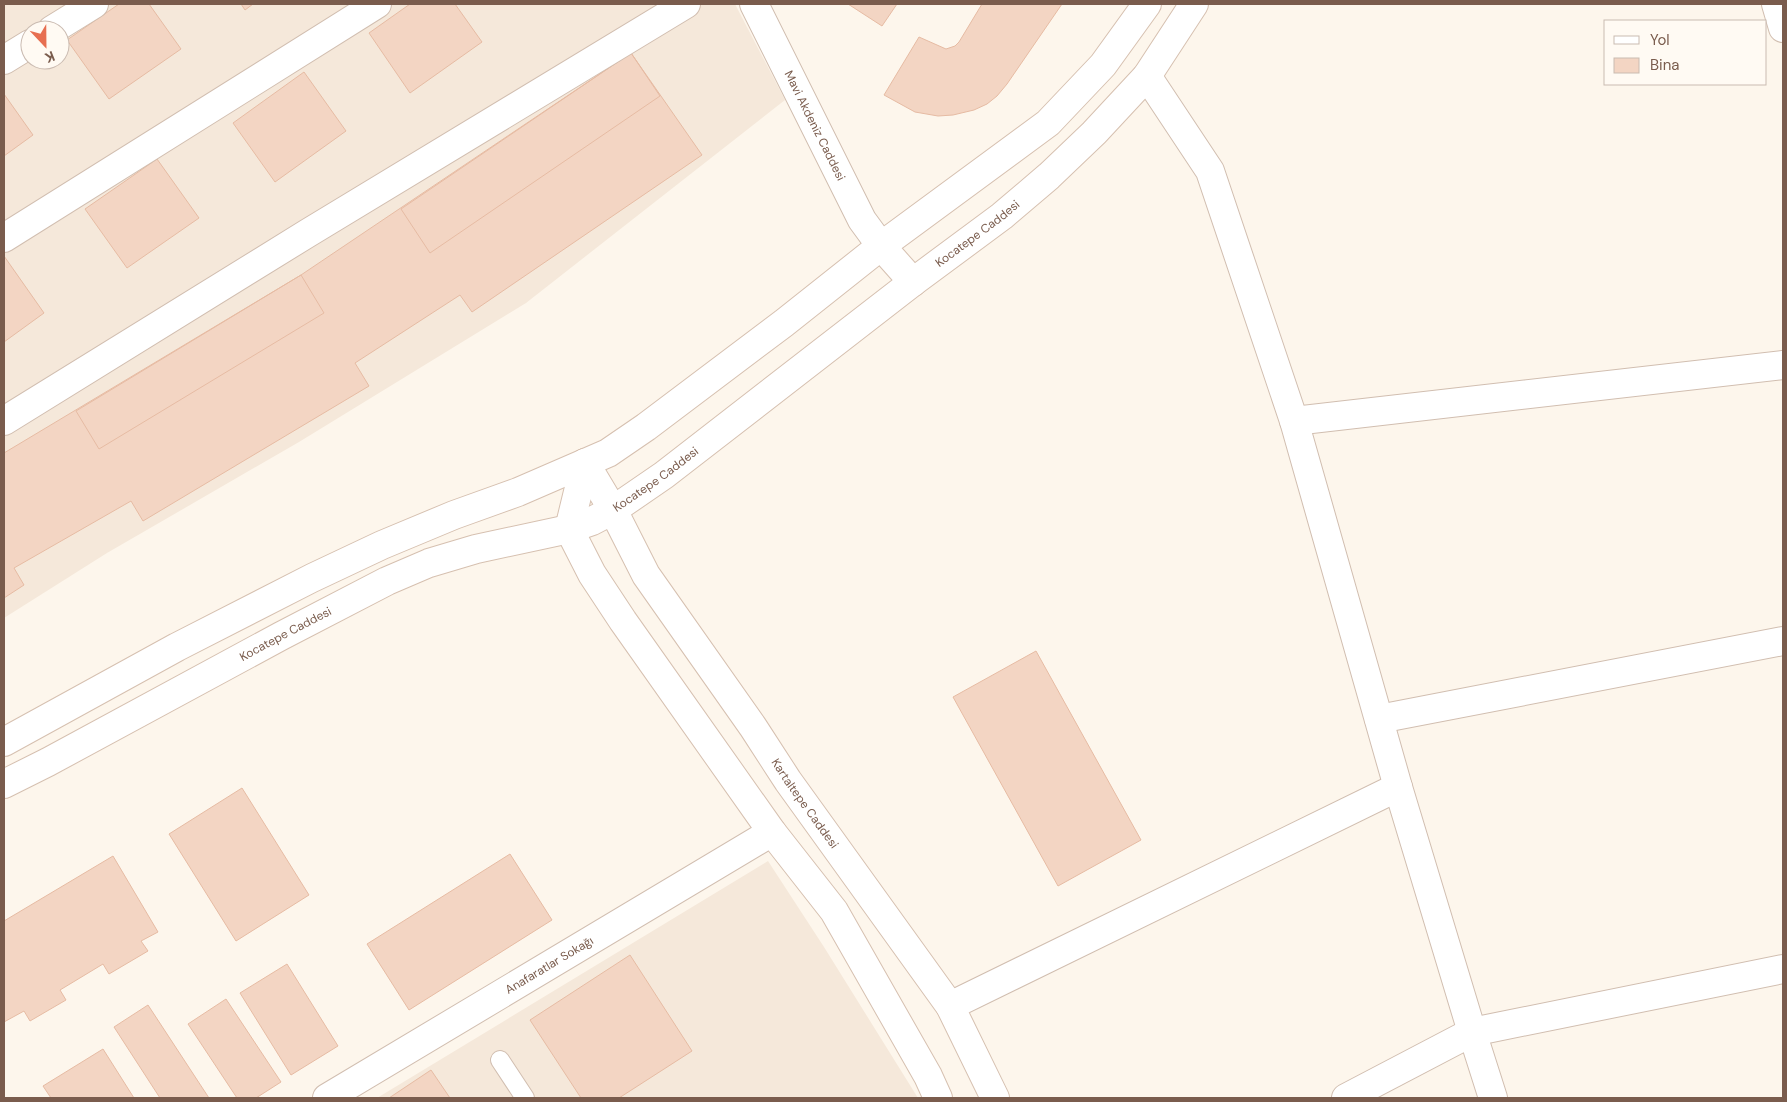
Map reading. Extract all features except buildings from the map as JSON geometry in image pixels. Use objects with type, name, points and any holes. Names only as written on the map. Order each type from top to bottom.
[{"type":"street","points":[[68,20],[94,4]]},
{"type":"street","points":[[4,238],[377,4]]},
{"type":"street","points":[[4,421],[308,233],[686,4]]},
{"type":"street","name":"Mavi Akdeniz Caddesi","points":[[754,4],[862,220],[881,246],[913,282]]},
{"type":"street","points":[[4,742],[177,647],[312,578],[382,545],[454,515],[518,492],[608,453],[646,427],[784,323],[881,246],[1048,123],[1103,65],[1147,4]]},
{"type":"street","name":"Kocatepe Caddesi","points":[[4,784],[281,636],[429,563],[476,549],[568,529],[592,521],[613,510],[664,475],[913,282],[1002,216],[1049,176],[1094,133],[1147,76],[1194,4]]},
{"type":"street","points":[[1776,4],[1783,28]]},
{"type":"street","points":[[4,60],[20,50]]},
{"type":"street","points":[[1147,76],[1210,171],[1294,421],[1398,787],[1493,1098]]},
{"type":"street","points":[[1294,421],[1783,366]]},
{"type":"street","points":[[585,463],[568,529],[592,574],[622,621],[772,832],[834,911],[928,1076],[938,1098]]},
{"type":"street","name":"Kartaltepe Caddesi","points":[[585,463],[613,510],[646,575],[753,727],[794,789],[950,1006],[996,1098]]},
{"type":"street","points":[[1379,719],[1783,641]]},
{"type":"street","points":[[950,1006],[1398,787]]},
{"type":"street","name":"Anafaratlar Sokağı","points":[[327,1098],[772,832]]},
{"type":"street","points":[[1346,1098],[1472,1032],[1783,968]]},
{"type":"lane","points":[[500,1060],[524,1098]]},
{"type":"shaded area","points":[[4,4],[735,4],[785,100],[526,303],[299,442],[107,553],[4,618]]},
{"type":"shaded area","points":[[768,861],[918,1098],[377,1098]]}]
